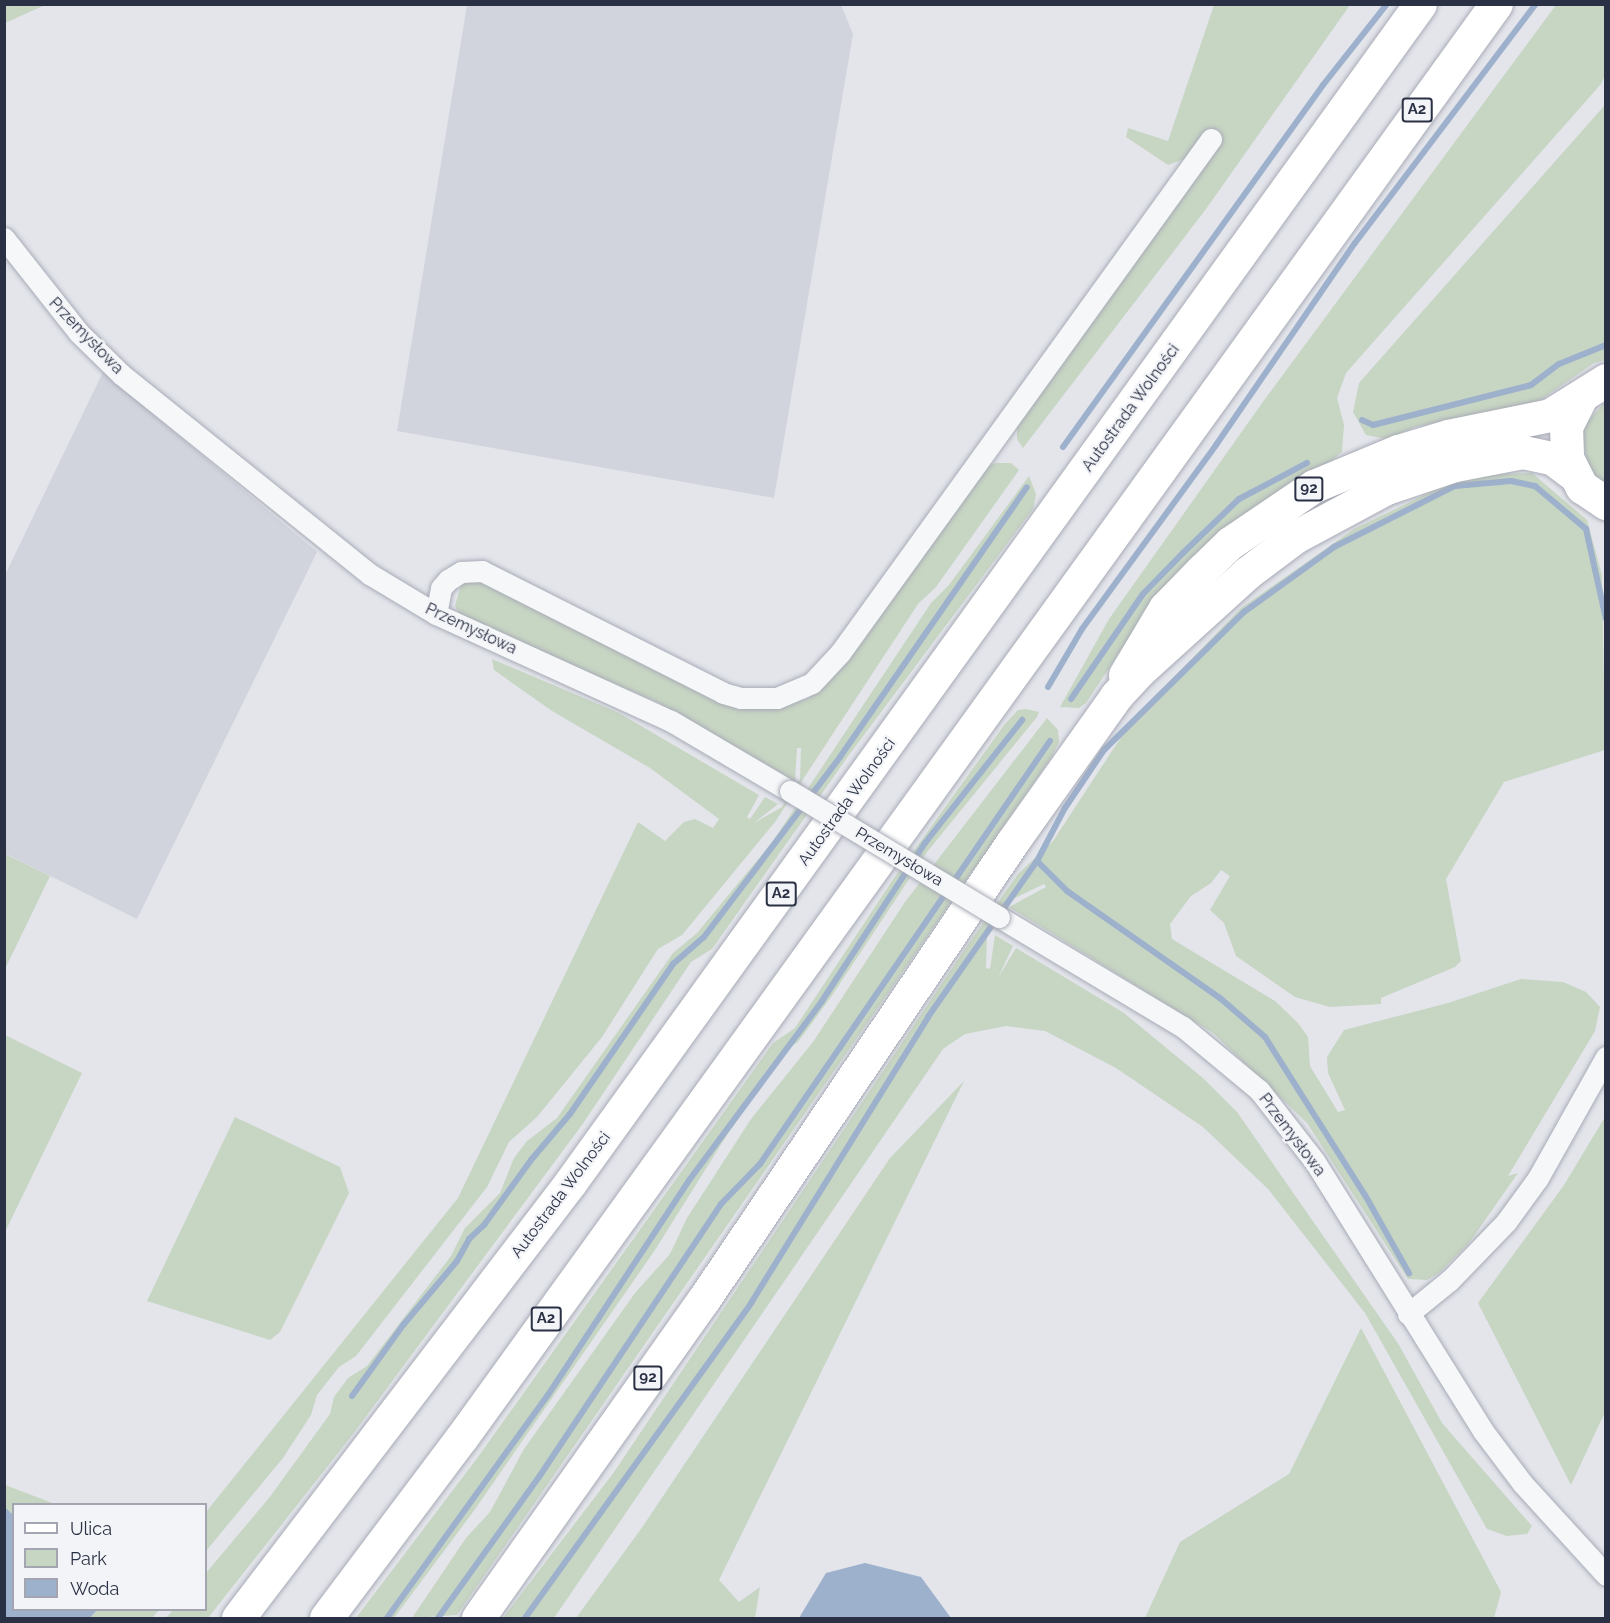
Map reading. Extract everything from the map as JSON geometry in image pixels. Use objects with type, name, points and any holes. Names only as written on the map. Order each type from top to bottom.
[{"type":"main road","name":"Autostrada Wolności","points":[[238,1618],[570,1183],[1420,4]]},
{"type":"main road","name":"A2","points":[[326,1618],[469,1427],[1496,4]]},
{"type":"main road","name":"92","points":[[1588,489],[1564,442],[1566,426],[1593,388]]},
{"type":"main road","name":"92","points":[[478,1618],[704,1299],[1116,696],[1133,658],[1165,608],[1230,543],[1314,486],[1398,451],[1448,436],[1550,415],[1593,388]]},
{"type":"main road","name":"92","points":[[1116,696],[1247,573],[1295,537],[1354,503],[1419,476],[1523,452],[1552,458],[1588,489]]},
{"type":"street","points":[[436,614],[441,588],[448,580],[461,572],[482,572],[723,693],[740,698],[777,698],[812,683],[840,652],[1211,139]]},
{"type":"street","name":"Przemysłowa","points":[[4,238],[38,285],[122,375],[371,575],[436,614],[654,712],[1183,1027],[1259,1090],[1315,1162],[1483,1431],[1523,1484],[1605,1575]]},
{"type":"street","points":[[1588,489],[1605,523]]},
{"type":"street","points":[[1408,1314],[1470,1261],[1506,1221],[1538,1178],[1605,1057]]},
{"type":"shaded area","points":[[467,5],[841,5],[853,34],[774,498],[397,431]]},
{"type":"shaded area","points":[[103,372],[317,552],[137,919],[8,855],[5,860],[4,577]]},
{"type":"green space","points":[[5,4],[45,4],[45,5],[5,23]]},
{"type":"green space","points":[[1214,5],[1350,5],[1206,209],[1023,448],[1017,439],[1017,418],[1184,159],[1168,165],[1126,137],[1128,128],[1168,141]]},
{"type":"green space","points":[[1556,5],[1605,5],[1606,72],[1601,84],[1346,373],[1337,398],[1344,425],[1342,452],[1148,609],[1086,703],[1079,708],[1060,707],[1109,619],[1265,399]]},
{"type":"green space","points":[[1605,105],[1605,360],[1594,363],[1539,401],[1415,427],[1387,439],[1366,435],[1353,412],[1359,383]]},
{"type":"green space","points":[[1605,402],[1605,485],[1589,469],[1582,438],[1586,423]]},
{"type":"green space","points":[[995,463],[1011,463],[1019,470],[936,587],[918,604],[775,822],[682,935],[658,949],[602,1037],[537,1117],[509,1142],[487,1187],[356,1356],[339,1367],[317,1395],[311,1415],[283,1458],[207,1550],[207,1511],[458,1198],[638,822],[665,841],[684,822],[695,819],[713,828],[719,819],[650,768],[552,711],[494,670],[492,659],[619,713],[759,795],[747,817],[750,819],[765,797],[778,804],[754,823],[782,807],[800,779],[801,748],[797,748],[795,781],[657,702],[462,619],[455,606],[461,585],[471,581],[490,585],[652,669],[745,709],[778,709],[809,698],[851,656],[984,468]]},
{"type":"green space","points":[[1532,473],[1587,520],[1602,575],[1605,750],[1504,782],[1446,879],[1461,961],[1455,967],[1381,998],[1381,1004],[1330,1007],[1295,997],[1236,956],[1224,923],[1210,910],[1230,876],[1221,870],[1211,883],[1191,896],[1170,924],[1172,939],[1275,1001],[1298,1023],[1308,1037],[1310,1066],[1338,1112],[1345,1110],[1328,1073],[1327,1057],[1344,1030],[1448,1003],[1521,979],[1563,982],[1586,992],[1600,1007],[1595,1031],[1508,1176],[1518,1173],[1469,1243],[1439,1273],[1427,1280],[1408,1279],[1307,1123],[1213,1033],[1009,907],[1046,887],[1044,884],[1011,900],[987,935],[986,968],[990,969],[995,935],[1013,946],[998,978],[1016,948],[1124,1013],[1204,1079],[1237,1112],[1399,1345],[1442,1423],[1532,1526],[1527,1534],[1507,1536],[1487,1529],[1365,1313],[1268,1189],[1203,1127],[1116,1068],[1045,1031],[1006,1026],[965,1034],[943,1049],[554,1618],[503,1618],[614,1472],[967,946],[1018,874],[1053,841],[1133,719],[1241,608],[1354,529],[1466,475]]},
{"type":"green space","points":[[1029,476],[1036,494],[1033,509],[849,755],[712,949],[691,962],[582,1125],[353,1434],[208,1618],[166,1618],[172,1611],[207,1611],[207,1572],[269,1498],[330,1414],[334,1397],[348,1378],[367,1366],[451,1256],[465,1228],[500,1193],[514,1158],[527,1141],[557,1118],[673,953],[697,933],[773,841],[931,603],[949,585]]},
{"type":"green space","points":[[1018,710],[1039,712],[1037,717],[927,852],[831,997],[798,1042],[787,1049],[727,1135],[655,1250],[473,1512],[394,1618],[356,1618],[478,1457],[773,1043],[795,1028],[892,881],[1005,724]]},
{"type":"green space","points":[[1047,718],[1058,730],[1059,742],[1051,758],[457,1615],[412,1618],[466,1538],[490,1512],[524,1449],[635,1293],[670,1254],[687,1218],[751,1119],[813,1042],[905,902]]},
{"type":"green space","points":[[7,855],[50,876],[5,969],[4,860]]},
{"type":"green space","points":[[5,1035],[82,1073],[5,1232]]},
{"type":"green space","points":[[964,1081],[719,1580],[739,1602],[760,1587],[755,1618],[576,1618],[641,1529],[890,1158]]},
{"type":"green space","points":[[235,1117],[340,1167],[349,1193],[280,1332],[270,1340],[147,1301]]},
{"type":"green space","points":[[1605,1117],[1605,1412],[1571,1485],[1478,1303],[1564,1185]]},
{"type":"green space","points":[[1361,1328],[1501,1592],[1494,1618],[1145,1618],[1180,1542],[1289,1474]]},
{"type":"green space","points":[[5,1485],[52,1503],[12,1503],[12,1514],[5,1510]]},
{"type":"green space","points":[[96,1611],[158,1611],[152,1618],[90,1618]]},
{"type":"water","points":[[6,1508],[12,1514],[12,1611],[96,1611],[90,1618],[5,1618]]},
{"type":"water","points":[[865,1563],[921,1577],[951,1618],[799,1618],[826,1573]]},
{"type":"waterway","points":[[1063,447],[1323,85],[1387,4]]},
{"type":"waterway","points":[[1048,687],[1082,629],[1216,445],[1355,243],[1536,4]]},
{"type":"waterway","points":[[1362,420],[1373,425],[1531,385],[1559,364],[1606,345]]},
{"type":"waterway","points":[[1071,699],[1143,594],[1183,553],[1239,499],[1307,463]]},
{"type":"waterway","points":[[525,1618],[751,1303],[928,1017],[1037,861],[1065,808],[1104,750],[1244,612],[1334,547],[1455,486],[1511,481],[1535,486],[1586,529],[1606,619]]},
{"type":"waterway","points":[[352,1396],[404,1324],[457,1261],[469,1239],[484,1225],[531,1160],[570,1114],[673,964],[704,937],[840,757],[1027,487]]},
{"type":"waterway","points":[[387,1618],[548,1395],[690,1179],[822,1001],[925,843],[1022,720]]},
{"type":"waterway","points":[[438,1618],[539,1477],[721,1204],[760,1164],[1050,741]]},
{"type":"waterway","points":[[1037,861],[1067,891],[1220,998],[1265,1037],[1365,1195],[1409,1273]]}]
